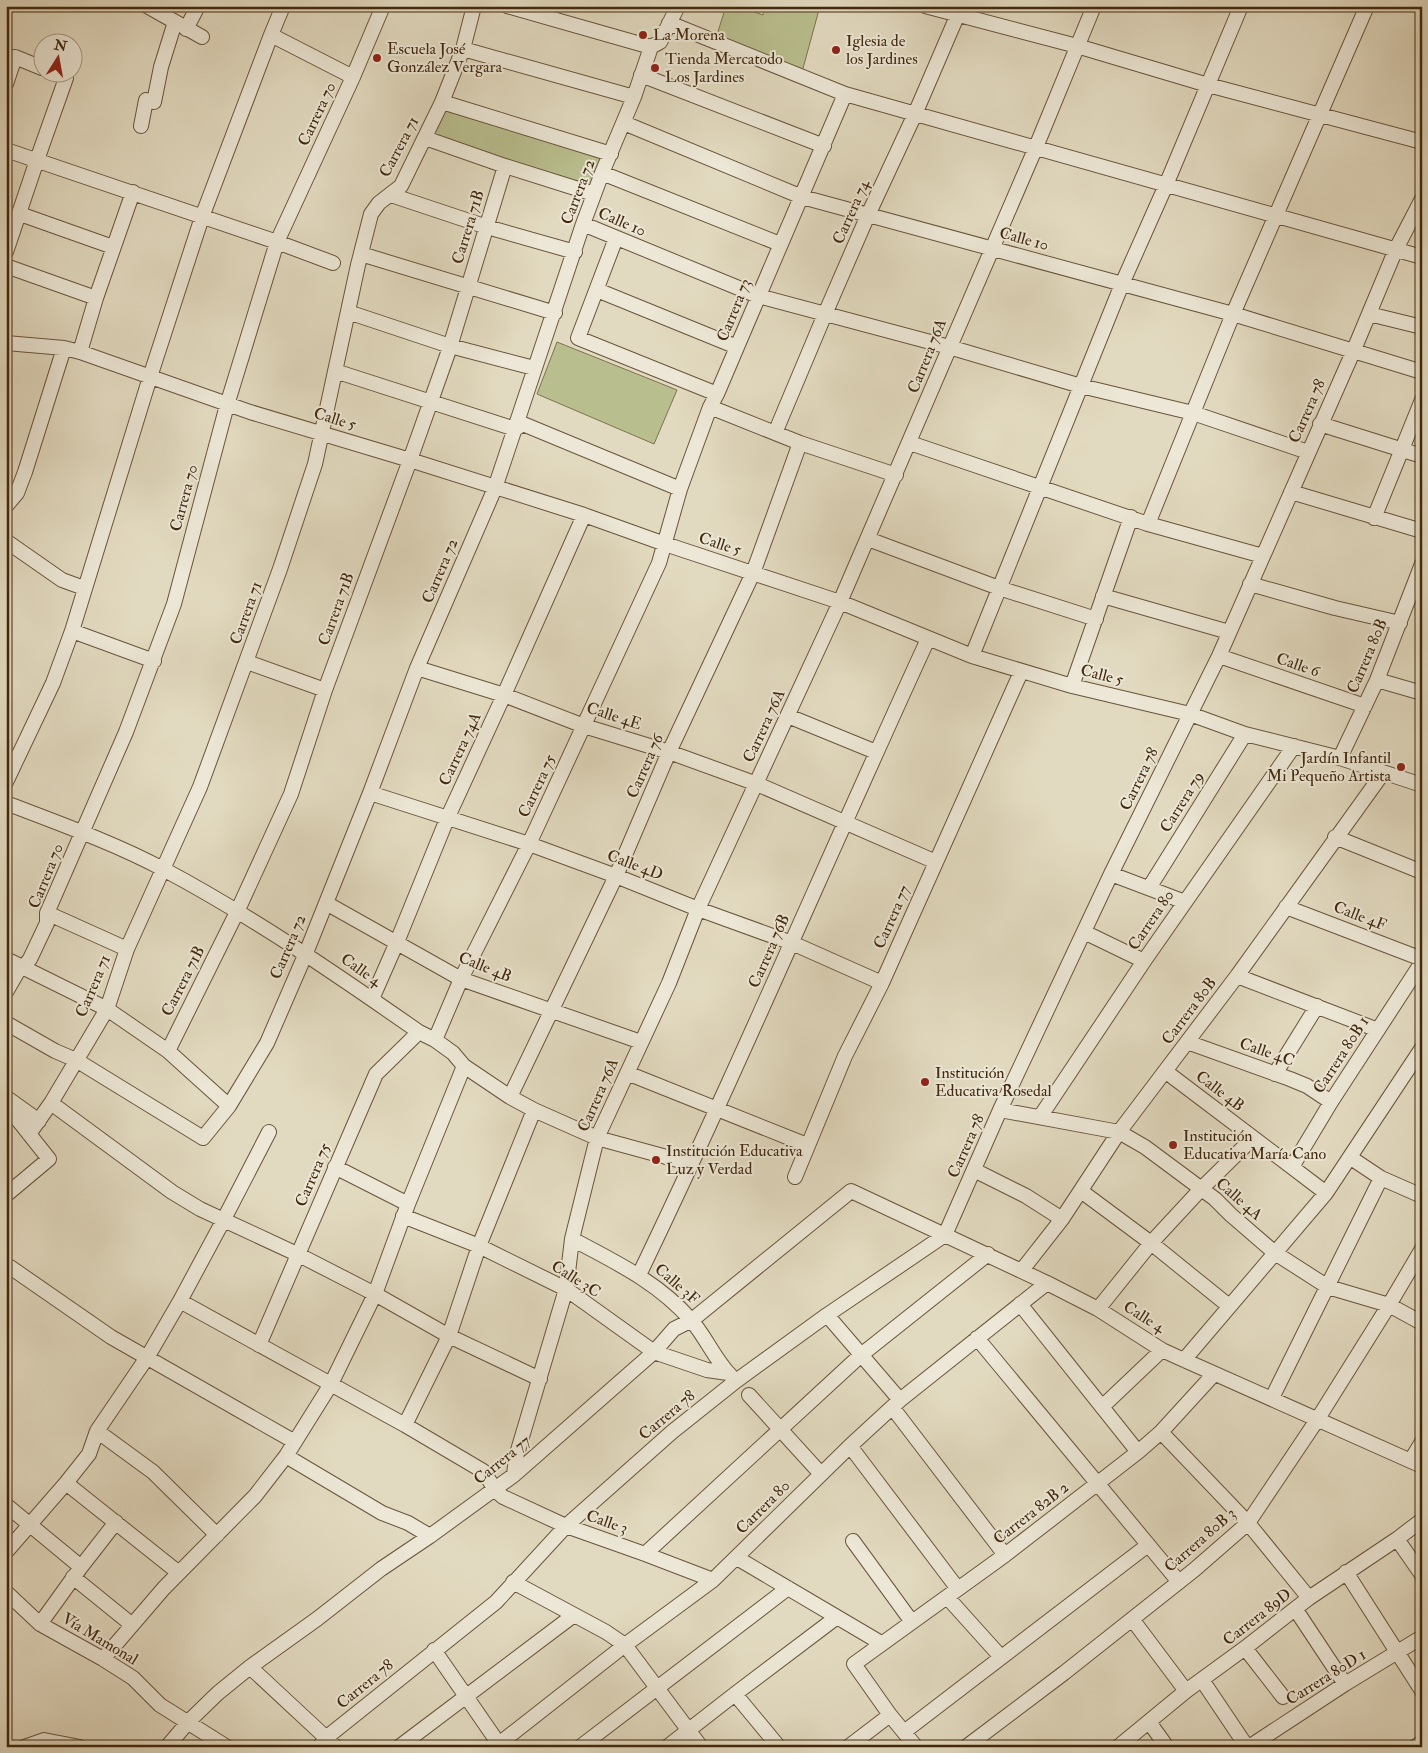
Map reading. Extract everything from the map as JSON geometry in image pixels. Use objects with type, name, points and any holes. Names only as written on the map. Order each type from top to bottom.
[{"type":"street","points":[[147,6],[202,37]]},
{"type":"street","points":[[141,126],[146,100],[154,102],[161,67],[181,26],[198,6]]},
{"type":"street","points":[[6,782],[53,682],[72,631],[150,376],[202,217],[271,35],[284,6]]},
{"type":"street","name":"Carrera 70","points":[[6,992],[21,966],[30,959],[47,923],[47,913],[126,732],[154,661],[174,604],[227,405],[277,242],[353,77],[383,6]]},
{"type":"street","name":"Carrera 71","points":[[29,1134],[51,1103],[107,1009],[127,949],[200,787],[247,662],[315,464],[371,214],[379,203],[401,186],[425,138],[463,49],[474,6]]},
{"type":"street","points":[[508,6],[651,47]]},
{"type":"street","name":"Carrera 72","points":[[76,1060],[203,1138],[229,1106],[267,1043],[306,953],[370,793],[417,668],[495,488],[583,224],[634,97],[651,47],[660,42],[678,6]]},
{"type":"street","points":[[925,6],[960,10],[1208,85],[1422,142]]},
{"type":"street","name":"Carrera 76A","points":[[514,1475],[516,1457],[566,1289],[572,1239],[597,1138],[669,983],[698,908],[757,784],[868,539],[991,248],[1036,147],[1094,6]]},
{"type":"street","points":[[972,656],[1122,284],[1241,6]]},
{"type":"street","points":[[1148,524],[1233,314],[1367,6]]},
{"type":"street","name":"Carrera 74","points":[[775,433],[868,215],[915,114],[960,10]]},
{"type":"street","points":[[669,23],[845,94],[1422,256]]},
{"type":"street","points":[[271,35],[353,77]]},
{"type":"street","points":[[463,49],[634,97]]},
{"type":"street","points":[[6,84],[15,58],[32,64]]},
{"type":"street","points":[[641,75],[824,146]]},
{"type":"street","points":[[6,252],[20,214],[36,160],[65,82]]},
{"type":"street","name":"Carrera 73","points":[[665,544],[680,489],[710,407],[845,94]]},
{"type":"street","points":[[442,102],[611,154]]},
{"type":"street","name":"Calle 10","points":[[624,123],[802,197],[1233,314],[1422,372]]},
{"type":"street","points":[[425,138],[594,194]]},
{"type":"street","points":[[6,150],[133,192],[333,263]]},
{"type":"street","name":"Carrera 71B","points":[[168,1051],[237,912],[291,794],[324,690],[410,460],[450,346],[505,166]]},
{"type":"street","points":[[602,173],[780,244]]},
{"type":"street","points":[[80,352],[96,298],[133,192]]},
{"type":"street","points":[[391,194],[487,227],[574,252]]},
{"type":"street","name":"Carrera 78","points":[[328,1744],[434,1650],[496,1602],[566,1526],[732,1377],[946,1235],[1000,1110],[1111,874],[1219,656],[1353,352],[1396,249],[1420,208]]},
{"type":"street","points":[[20,214],[113,247]]},
{"type":"street","name":"Calle 10","points":[[583,224],[758,296],[949,347],[1081,386],[1193,413],[1308,452]]},
{"type":"street","points":[[616,238],[578,338],[717,394]]},
{"type":"street","points":[[361,254],[554,313]]},
{"type":"street","points":[[6,266],[96,298]]},
{"type":"street","points":[[597,290],[737,347]]},
{"type":"street","points":[[348,312],[450,346],[534,368]]},
{"type":"street","points":[[1369,314],[1422,327]]},
{"type":"street","name":"Calle 5","points":[[6,342],[64,348],[80,352],[227,405],[323,433],[584,515],[840,602],[928,639],[1021,672],[1190,714],[1245,734],[1340,758],[1422,785]]},
{"type":"street","points":[[6,506],[17,493],[25,472],[64,348]]},
{"type":"street","points":[[335,371],[515,429],[523,424],[680,489]]},
{"type":"street","points":[[1374,518],[1400,450],[1422,400]]},
{"type":"street","points":[[710,407],[800,443],[896,474]]},
{"type":"street","points":[[1320,424],[1422,456]]},
{"type":"street","name":"Carrera 76","points":[[510,1098],[616,876],[669,752],[752,573],[800,443]]},
{"type":"street","points":[[910,443],[1148,524],[1263,556]]},
{"type":"street","points":[[1291,492],[1422,531]]},
{"type":"street","name":"Carrera 74A","points":[[372,999],[447,819],[584,515]]},
{"type":"street","points":[[1072,686],[1131,517]]},
{"type":"street","points":[[868,539],[999,588],[1096,618]]},
{"type":"street","points":[[6,541],[62,580],[84,588]]},
{"type":"street","name":"Carrera 75","points":[[435,1040],[462,979],[529,844],[584,726],[659,563],[665,544]]},
{"type":"street","name":"Carrera 80B","points":[[1340,758],[1378,680],[1422,564]]},
{"type":"street","points":[[1250,584],[1335,608],[1400,622]]},
{"type":"street","points":[[1103,596],[1229,632]]},
{"type":"street","points":[[72,631],[154,661]]},
{"type":"street","name":"Carrera 76B","points":[[639,1275],[692,1164],[792,943],[844,822],[928,639]]},
{"type":"street","name":"Calle 6","points":[[1219,656],[1365,706]]},
{"type":"street","points":[[247,662],[324,690]]},
{"type":"street","name":"Calle 4E","points":[[417,668],[504,695],[584,726],[669,752],[757,784],[936,862]]},
{"type":"street","name":"Carrera 77","points":[[795,1177],[845,1056],[882,983],[1021,672]]},
{"type":"street","points":[[1378,680],[1422,693]]},
{"type":"street","points":[[788,716],[876,752]]},
{"type":"street","name":"Carrera 79","points":[[1150,888],[1245,734]]},
{"type":"street","name":"Carrera 80","points":[[1040,1117],[1144,961],[1294,746]]},
{"type":"street","name":"Carrera 80B","points":[[1022,1270],[1062,1219],[1120,1132],[1237,976],[1383,773]]},
{"type":"street","name":"Calle 4D","points":[[370,793],[529,844],[616,876],[792,943],[882,983]]},
{"type":"street","name":"Calle 4","points":[[6,802],[162,868],[237,912],[306,953],[419,1032],[435,1040],[453,1053],[464,1066],[510,1098],[597,1138],[692,1164]]},
{"type":"street","points":[[1335,838],[1422,872]]},
{"type":"street","points":[[1111,874],[1185,902]]},
{"type":"street","name":"Calle 4B","points":[[326,903],[462,979],[641,1042]]},
{"type":"street","name":"Calle 4F","points":[[1286,907],[1422,960]]},
{"type":"street","points":[[47,913],[127,949]]},
{"type":"street","points":[[1084,932],[1144,961]]},
{"type":"street","points":[[6,959],[107,1009],[168,1051],[229,1106]]},
{"type":"street","name":"Carrera 80B 1","points":[[1292,1167],[1331,1102],[1422,960]]},
{"type":"street","points":[[1237,976],[1378,1030]]},
{"type":"street","points":[[1275,1074],[1316,1006]]},
{"type":"street","points":[[6,1023],[55,1051],[76,1060]]},
{"type":"street","name":"Carrera 75","points":[[259,1345],[376,1074],[419,1032]]},
{"type":"street","name":"Calle 4C","points":[[1187,1042],[1307,1086],[1331,1102]]},
{"type":"street","points":[[1184,1360],[1326,1193],[1351,1158],[1422,1048]]},
{"type":"street","points":[[103,1659],[179,1573],[255,1496],[286,1456],[331,1384],[375,1294],[406,1210],[464,1066]]},
{"type":"street","name":"Calle 4B","points":[[1165,1071],[1326,1193]]},
{"type":"street","points":[[627,1074],[807,1145]]},
{"type":"street","points":[[6,1098],[10,1118],[29,1134],[49,1159],[6,1195]]},
{"type":"street","points":[[6,1098],[39,1120]]},
{"type":"street","points":[[51,1103],[172,1192],[200,1209],[299,1255],[375,1294],[449,1336],[540,1379]]},
{"type":"street","points":[[405,1425],[449,1336],[480,1246],[534,1110]]},
{"type":"street","name":"Calle 4A","points":[[1000,1110],[1120,1132],[1145,1147],[1215,1198],[1231,1215],[1275,1253],[1328,1287],[1389,1305],[1422,1323]]},
{"type":"street","points":[[6,1552],[89,1454],[97,1430],[148,1356],[180,1301],[269,1132]]},
{"type":"street","points":[[1098,1309],[1151,1243],[1201,1189],[1253,1138]]},
{"type":"street","points":[[1351,1158],[1381,1178],[1422,1196]]},
{"type":"street","name":"Calle 3C","points":[[335,1167],[406,1210],[566,1289],[654,1352],[732,1377]]},
{"type":"street","points":[[974,1170],[1026,1196],[1062,1219]]},
{"type":"street","points":[[1272,1398],[1381,1178]]},
{"type":"street","name":"Carrera 77","points":[[167,1747],[188,1722],[218,1693],[250,1667],[317,1620],[381,1569],[514,1475],[654,1352],[674,1329],[692,1320],[851,1191]]},
{"type":"street","name":"Calle 4","points":[[851,1191],[1022,1270],[1098,1309],[1162,1350],[1416,1463]]},
{"type":"street","points":[[1081,1191],[1151,1243],[1229,1306]]},
{"type":"street","name":"Calle 3F","points":[[572,1239],[639,1275],[660,1290],[692,1320],[732,1377]]},
{"type":"street","name":"Carrera 80B 3","points":[[966,1747],[1064,1673],[1179,1582],[1248,1523],[1317,1420],[1422,1249]]},
{"type":"street","points":[[645,1554],[861,1355],[988,1254]]},
{"type":"street","points":[[10,1267],[111,1337],[148,1356],[295,1442]]},
{"type":"street","name":"Carrera 80","points":[[499,1746],[625,1645],[713,1580],[850,1446],[896,1404],[1047,1283]]},
{"type":"street","points":[[180,1301],[405,1425],[482,1471],[490,1479],[494,1489]]},
{"type":"street","points":[[1020,1304],[1138,1452]]},
{"type":"street","points":[[827,1315],[861,1355],[1005,1555]]},
{"type":"street","points":[[977,1338],[1179,1582]]},
{"type":"street","points":[[1102,1407],[1162,1350]]},
{"type":"street","name":"Carrera 82B 2","points":[[890,1715],[854,1664],[1005,1555],[1138,1452],[1160,1432],[1214,1374]]},
{"type":"street","points":[[749,1395],[821,1474]]},
{"type":"street","points":[[97,1430],[153,1472],[217,1535]]},
{"type":"street","points":[[1160,1432],[1248,1523],[1310,1598]]},
{"type":"street","points":[[1416,1463],[1422,1442]]},
{"type":"street","points":[[850,1446],[953,1593],[1001,1657]]},
{"type":"street","points":[[286,1456],[382,1513],[408,1523],[430,1536]]},
{"type":"street","points":[[66,1483],[179,1573]]},
{"type":"street","name":"Calle 3","points":[[494,1489],[503,1497],[566,1526],[713,1580]]},
{"type":"street","points":[[6,1505],[30,1524],[132,1624]]},
{"type":"street","name":"Carrera 89D","points":[[1118,1747],[1186,1691],[1310,1598],[1422,1520]]},
{"type":"street","points":[[40,1624],[116,1522]]},
{"type":"street","points":[[1397,1538],[1422,1575]]},
{"type":"street","points":[[853,1541],[912,1622]]},
{"type":"street","points":[[904,1732],[1148,1545]]},
{"type":"street","points":[[737,1558],[881,1643]]},
{"type":"street","points":[[1346,1572],[1422,1691]]},
{"type":"street","points":[[513,1582],[606,1632],[625,1645],[701,1747]]},
{"type":"street","points":[[580,1747],[655,1687],[788,1588]]},
{"type":"street","name":"Vía Mamonal","points":[[6,1592],[40,1624],[133,1678],[160,1706],[227,1747]]},
{"type":"street","points":[[1296,1610],[1345,1684]]},
{"type":"street","points":[[399,1747],[574,1615]]},
{"type":"street","points":[[667,1747],[836,1617]]},
{"type":"street","points":[[1132,1619],[1186,1691]]},
{"type":"street","name":"Carrera 80D 1","points":[[1248,1747],[1422,1637]]},
{"type":"street","points":[[1245,1648],[1283,1697]]},
{"type":"street","points":[[434,1650],[499,1746]]},
{"type":"street","points":[[250,1667],[328,1744]]},
{"type":"street","points":[[1202,1680],[1248,1747]]},
{"type":"street","points":[[735,1694],[779,1747]]},
{"type":"street","points":[[848,1747],[890,1715],[916,1747]]},
{"type":"street","points":[[1149,1722],[1167,1747]]},
{"type":"street","points":[[24,1747],[44,1740],[80,1747]]},
{"type":"street","points":[[1415,1747],[1422,1742]]},
{"type":"green space","points":[[726,6],[738,6],[763,15],[765,6],[820,6],[802,72],[716,38]]},
{"type":"green space","points":[[443,107],[603,157],[589,190],[428,137]]},
{"type":"green space","points":[[557,342],[677,390],[654,444],[537,394]]},
{"type":"place","name":"La Morena","points":[[643,35]]},
{"type":"place","name":"Iglesia de los Jardines","points":[[836,50]]},
{"type":"place","name":"Escuela José González Vergara","points":[[377,58]]},
{"type":"place","name":"Tienda Mercatodo Los Jardines","points":[[655,68]]},
{"type":"place","name":"Jardín Infantil Mi Pequeño Artista","points":[[1401,767]]},
{"type":"place","name":"Institución Educativa Rosedal","points":[[925,1082]]},
{"type":"place","name":"Institución Educativa María Cano","points":[[1173,1145]]},
{"type":"place","name":"Institución Educativa Luz y Verdad","points":[[656,1160]]}]
